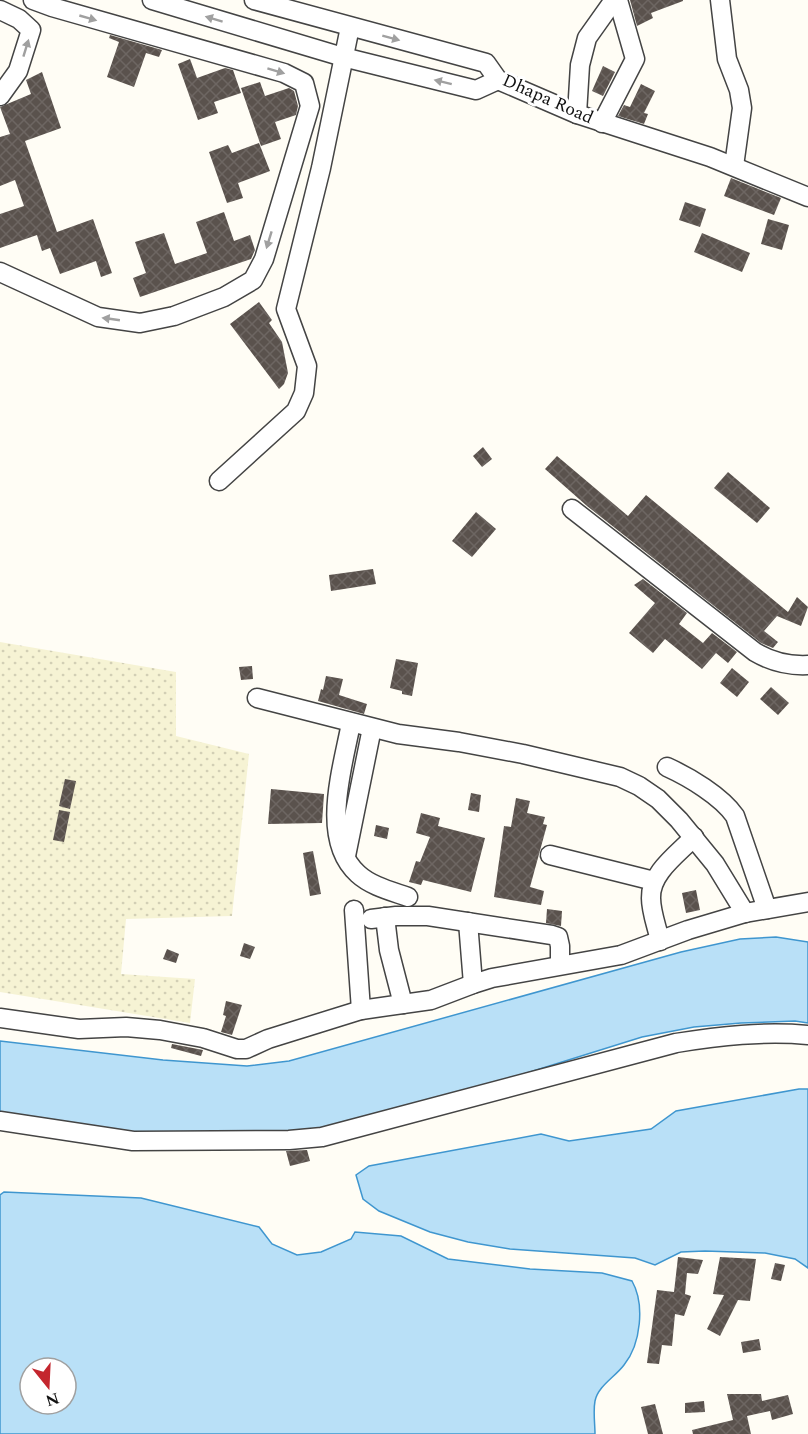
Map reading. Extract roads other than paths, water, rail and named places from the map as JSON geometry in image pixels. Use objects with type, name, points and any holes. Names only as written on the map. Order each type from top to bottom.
[{"type":"street","points":[[0,272],[98,317],[140,323],[174,316],[224,297],[253,280],[264,259],[310,106],[304,83],[284,73],[52,8],[33,0]]},
{"type":"street","points":[[152,0],[343,57],[476,90],[498,80]]},
{"type":"street","name":"Dhapa Road","points":[[254,0],[320,9],[350,27],[486,63],[498,80],[577,114],[734,166],[808,197]]},
{"type":"street","points":[[577,114],[580,65],[587,38],[616,0]]},
{"type":"street","points":[[602,123],[635,59],[616,0]]},
{"type":"street","points":[[720,0],[725,51],[739,90],[742,108],[734,166]]},
{"type":"street","points":[[0,10],[19,19],[31,30],[18,71],[0,96]]},
{"type":"street","points":[[219,481],[296,411],[304,393],[307,366],[286,309],[321,168],[350,27]]},
{"type":"street","points":[[572,509],[755,652],[768,660],[782,664],[808,665]]},
{"type":"street","points":[[257,698],[372,728],[523,754],[620,777],[658,799],[694,837],[715,864],[745,913]]},
{"type":"street","points":[[351,723],[337,804],[336,830],[345,857],[358,875],[372,884],[408,897]]},
{"type":"street","points":[[345,857],[372,728]]},
{"type":"street","points":[[667,767],[681,773],[728,805],[745,841],[767,909]]},
{"type":"street","points":[[660,941],[651,899],[654,881],[694,837]]},
{"type":"street","points":[[550,855],[654,881]]},
{"type":"street","points":[[0,1018],[79,1029],[126,1027],[160,1029],[203,1038],[237,1049],[246,1049],[268,1039],[361,1010],[431,1000],[473,984],[621,955],[688,930],[745,913],[808,902]]},
{"type":"street","points":[[354,910],[361,1010]]},
{"type":"street","points":[[403,1004],[378,918],[428,916],[558,937],[561,946],[560,966]]},
{"type":"street","points":[[468,922],[473,984]]},
{"type":"street","points":[[0,1121],[133,1141],[289,1140],[322,1137],[676,1044],[722,1035],[764,1033],[808,1035]]},
{"type":"water","points":[[776,937],[808,942],[808,1023],[795,1021],[741,1023],[694,1027],[642,1037],[514,1077],[307,1133],[149,1135],[0,1114],[0,1041],[163,1060],[247,1066],[289,1061],[681,952],[740,939]]},
{"type":"water","points":[[808,1089],[808,1268],[795,1259],[765,1253],[681,1252],[655,1265],[635,1258],[510,1249],[468,1242],[430,1232],[379,1211],[363,1199],[356,1175],[369,1166],[541,1134],[569,1141],[651,1129],[676,1111]]},
{"type":"water","points":[[4,1192],[141,1198],[259,1227],[272,1244],[297,1255],[321,1252],[351,1239],[355,1232],[401,1236],[448,1259],[530,1269],[602,1273],[632,1281],[639,1301],[639,1324],[630,1356],[603,1386],[595,1401],[595,1434],[0,1434],[0,1195]]}]
